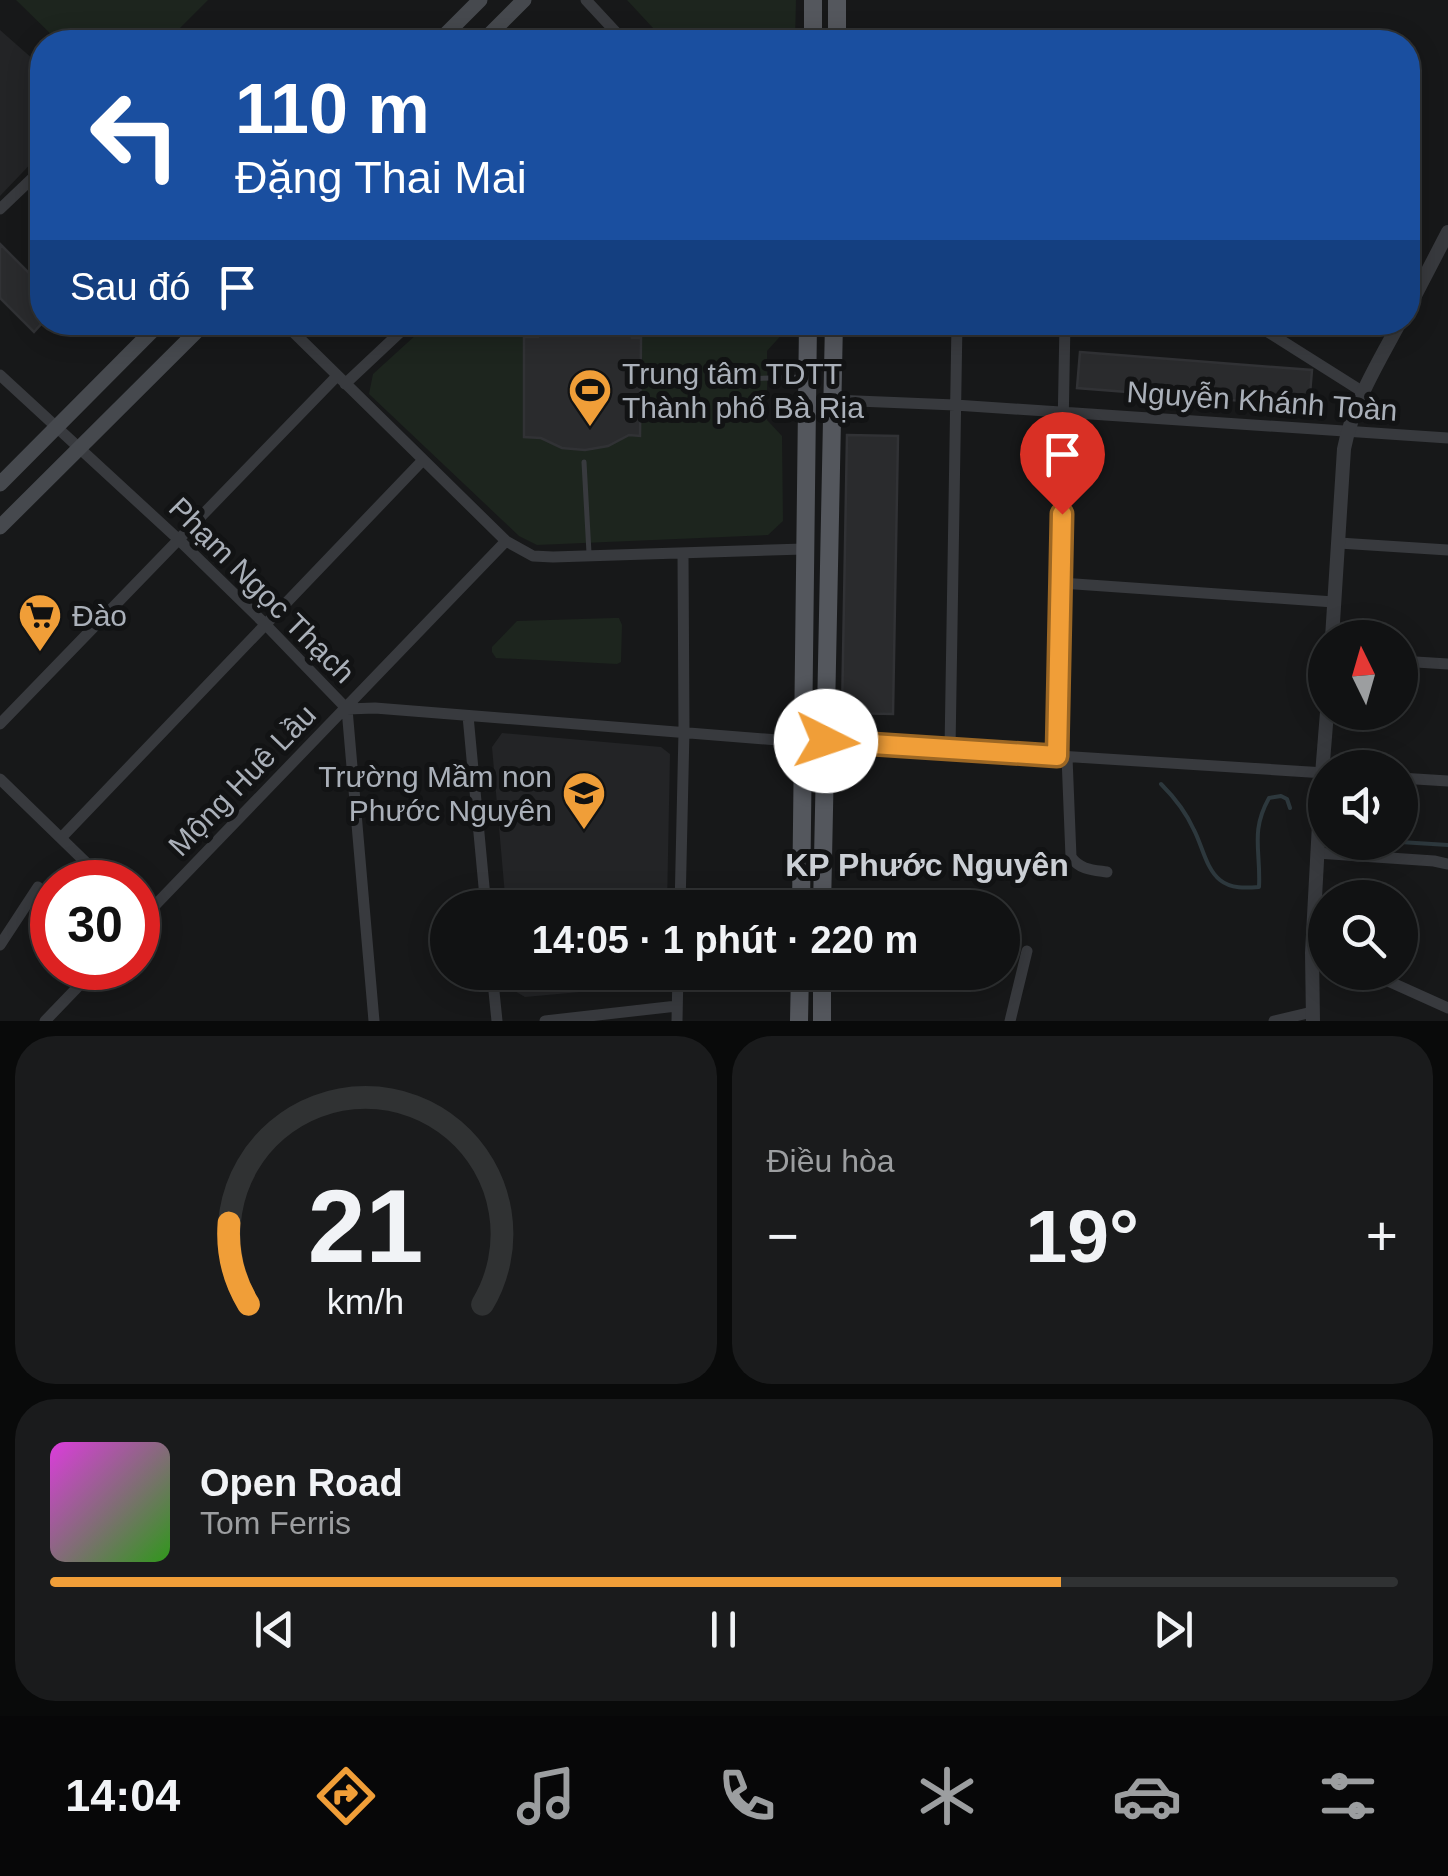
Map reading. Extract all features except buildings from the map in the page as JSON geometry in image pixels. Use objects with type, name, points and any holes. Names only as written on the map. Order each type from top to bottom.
[{"type":"main road","points":[[450,30],[480,0]]},
{"type":"main road","points":[[494,30],[524,0]]},
{"type":"main road","points":[[813,0],[813,30]]},
{"type":"main road","points":[[837,0],[837,30]]},
{"type":"main road","points":[[0,484],[148,335]]},
{"type":"main road","points":[[0,527],[193,335]]},
{"type":"main road","points":[[801,890],[808,335]]},
{"type":"main road","points":[[822,890],[834,335]]},
{"type":"main road","points":[[799,1021],[800,990]]},
{"type":"main road","points":[[822,990],[822,1021]]},
{"type":"street","points":[[586,0],[615,30]]},
{"type":"street","points":[[0,209],[30,180]]},
{"type":"street","points":[[1420,285],[1448,232]]},
{"type":"street","points":[[295,335],[506,541],[533,556],[804,549]]},
{"type":"street","points":[[0,724],[178,539],[341,380],[395,335]]},
{"type":"street","points":[[950,749],[957,335]]},
{"type":"street","points":[[1065,335],[1062,757],[1071,858],[1084,868],[1108,872]]},
{"type":"street","points":[[1273,335],[1363,392]]},
{"type":"street","points":[[1333,620],[1347,432],[1393,335]]},
{"type":"street","name":"Phạm Ngọc Thạch","points":[[1,379],[178,539],[346,709],[374,1021]]},
{"type":"street","name":"Nguyễn Khánh Toàn","points":[[833,400],[955,404],[1448,438]]},
{"type":"street","points":[[60,838],[423,460]]},
{"type":"street","name":"Mộng Huê Lầu","points":[[160,897],[506,541]]},
{"type":"street","points":[[1339,543],[1448,550]]},
{"type":"street","points":[[680,890],[683,554]]},
{"type":"street","points":[[1061,582],[1334,602]]},
{"type":"street","points":[[1418,662],[1448,664]]},
{"type":"street","points":[[346,709],[374,708],[803,742],[1308,772]]},
{"type":"street","points":[[468,716],[484,890]]},
{"type":"street","points":[[0,779],[83,860]]},
{"type":"street","points":[[1418,779],[1448,781]]},
{"type":"street","points":[[1418,859],[1448,864]]},
{"type":"street","points":[[0,945],[30,899]]},
{"type":"street","points":[[1010,1021],[1027,951]]},
{"type":"street","points":[[45,1021],[75,990]]},
{"type":"street","points":[[493,990],[496,1021]]},
{"type":"street","points":[[677,990],[677,1021]]},
{"type":"street","points":[[1274,1021],[1313,1017],[1316,990]]},
{"type":"street","points":[[1408,990],[1448,1008]]},
{"type":"street","points":[[545,1021],[677,1006]]},
{"type":"lane","points":[[710,380],[808,376]]},
{"type":"lane","points":[[584,462],[589,556]]},
{"type":"shaded area","points":[[16,0],[208,0],[178,30],[47,30]]},
{"type":"shaded area","points":[[627,0],[796,0],[795,30],[655,30]]},
{"type":"shaded area","points":[[0,30],[30,56],[30,165],[0,196]]},
{"type":"shaded area","name":"Trung tâm TDTT Thành phố Bà Rịa","points":[[416,335],[781,335],[767,351],[767,420],[782,436],[783,521],[768,535],[537,545],[519,536],[369,394],[373,374]]},
{"type":"shaded area","points":[[619,618],[621,662],[617,664],[496,658],[492,652],[492,647],[517,621]]},
{"type":"shaded area","name":"Trường Mầm non Phước Nguyên","points":[[502,733],[661,747],[670,754],[667,890],[505,890],[492,747]]},
{"type":"shaded area","points":[[513,990],[602,990],[525,997]]},
{"type":"waterway","points":[[1161,784],[1187,817],[1211,870],[1224,883],[1244,888],[1259,887],[1258,832],[1269,798],[1281,796],[1290,808]]},
{"type":"waterway","points":[[1418,843],[1448,845]]},
{"type":"place","name":"Trung tâm TDTT Thành phố Bà Rịa","points":[[590,428]]},
{"type":"place","name":"Đào","points":[[40,653]]},
{"type":"place","name":"Trường Mầm non Phước Nguyên","points":[[584,831]]},
{"type":"district","name":"KP Phước Nguyên","points":[[927,865]]},
{"type":"route","points":[[826,741],[1057,756],[1062,514]]}]
